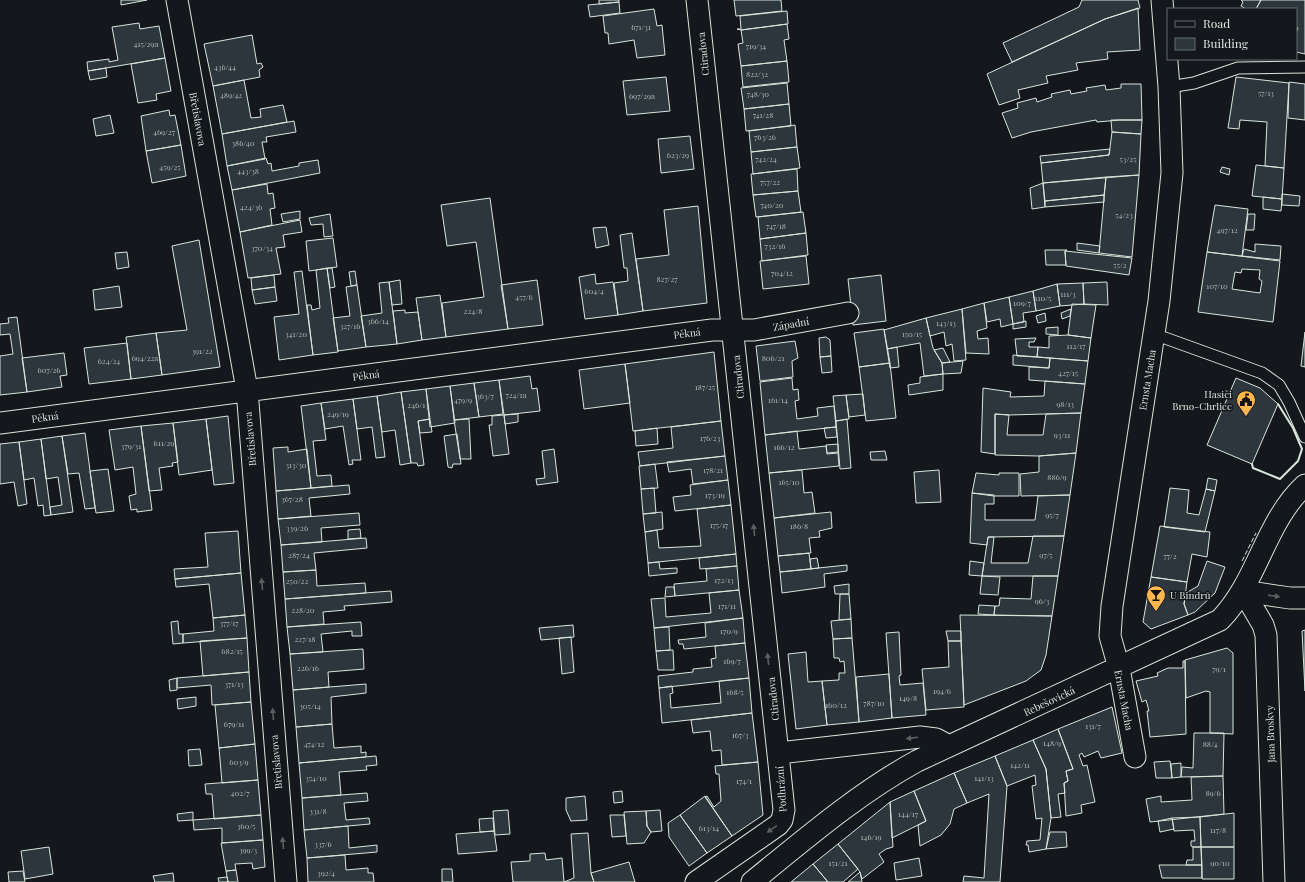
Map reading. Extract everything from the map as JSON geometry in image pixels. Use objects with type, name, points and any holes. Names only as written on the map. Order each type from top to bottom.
[{"type":"street","name":"Břetislavova","points":[[177,0],[247,390],[286,882]]},
{"type":"street","name":"Ctiradova","points":[[697,0],[779,753]]},
{"type":"street","name":"Ernsta Macha","points":[[1136,757],[1119,668],[1110,636],[1112,606],[1154,336],[1172,173],[1169,87],[1162,0]]},
{"type":"street","name":"Západní","points":[[732,330],[754,330],[848,313]]},
{"type":"street","name":"Pěkná","points":[[0,423],[712,330],[732,330]]},
{"type":"street","name":"Rebešovická","points":[[752,882],[842,810],[885,778],[948,746],[1214,624],[1226,614],[1243,591],[1285,507],[1305,485]]},
{"type":"street","points":[[1243,591],[1290,598],[1305,598]]},
{"type":"street","name":"Jana Broskvy","points":[[1243,591],[1263,625],[1266,634],[1274,882]]},
{"type":"street","name":"Podhrázní","points":[[696,882],[782,820],[784,810],[779,753],[920,737],[936,739],[948,746]]},
{"type":"lane","points":[[1169,87],[1198,82],[1238,68],[1305,67]]},
{"type":"lane","points":[[1154,336],[1165,338],[1262,373],[1279,385],[1305,436]]},
{"type":"building","points":[[121,0],[147,0],[121,5]]},
{"type":"building","points":[[599,0],[619,0],[619,2],[599,4]]},
{"type":"building","points":[[734,0],[781,0],[782,11],[736,16]]},
{"type":"building","points":[[1082,0],[1138,0],[1140,8],[1105,19],[1012,62],[1003,43],[1079,7]]},
{"type":"building","points":[[1241,0],[1261,0],[1257,8],[1244,8],[1241,6],[1243,2]]},
{"type":"building","points":[[1261,0],[1305,0],[1305,54],[1297,52],[1297,8],[1257,8]]},
{"type":"building","points":[[619,2],[620,13],[590,17],[588,5]]},
{"type":"building","points":[[1138,8],[1140,50],[1107,52],[1108,59],[1076,63],[1078,70],[1046,76],[1048,83],[1018,90],[1020,98],[999,105],[987,74],[1105,19]]},
{"type":"building","points":[[654,9],[657,26],[662,25],[665,55],[637,58],[634,40],[609,44],[608,33],[605,33],[603,16]]},
{"type":"building","points":[[787,11],[788,24],[741,30],[737,29],[741,29],[740,16]]},
{"type":"building","points":[[139,23],[140,29],[159,26],[165,58],[88,71],[87,62],[109,59],[109,62],[118,60],[112,27]]},
{"type":"building","points":[[787,24],[789,39],[784,40],[787,61],[741,66],[738,44],[743,43],[741,30]]},
{"type":"building","points":[[252,35],[257,64],[261,63],[263,67],[259,70],[260,77],[213,86],[204,44]]},
{"type":"building","points":[[165,58],[171,91],[156,94],[157,100],[138,103],[131,64]]},
{"type":"building","points":[[787,61],[789,82],[743,87],[741,66]]},
{"type":"building","points":[[106,68],[107,77],[90,80],[88,71]]},
{"type":"building","points":[[666,77],[670,111],[627,115],[623,81]]},
{"type":"building","points":[[1236,77],[1289,83],[1284,168],[1265,166],[1267,122],[1240,120],[1239,129],[1228,128]]},
{"type":"building","points":[[244,80],[251,118],[261,117],[260,109],[283,105],[287,122],[222,134],[213,86]]},
{"type":"building","points":[[1289,82],[1305,84],[1305,120],[1288,118]]},
{"type":"building","points":[[787,83],[789,104],[744,109],[741,88]]},
{"type":"building","points":[[1121,84],[1141,84],[1142,120],[1097,122],[1096,120],[1031,132],[1012,138],[1002,113],[1018,108],[1017,103],[1036,98],[1037,102],[1052,97],[1051,94],[1070,90],[1071,94],[1087,91],[1086,88],[1105,85],[1106,90],[1121,88]]},
{"type":"building","points":[[789,104],[791,126],[746,131],[744,109]]},
{"type":"building","points":[[169,110],[170,116],[175,115],[181,145],[146,151],[141,116]]},
{"type":"building","points":[[110,115],[114,133],[96,136],[93,119]]},
{"type":"building","points":[[1111,120],[1142,120],[1141,134],[1112,132]]},
{"type":"building","points":[[294,121],[296,132],[266,137],[267,142],[262,142],[265,159],[227,166],[222,134]]},
{"type":"building","points":[[795,125],[797,147],[751,152],[749,131]]},
{"type":"building","points":[[1112,132],[1141,134],[1139,175],[1043,183],[1041,163],[1109,155]]},
{"type":"building","points":[[690,136],[694,169],[661,173],[658,139]]},
{"type":"building","points":[[181,145],[186,176],[152,183],[146,151]]},
{"type":"building","points":[[797,147],[800,168],[753,174],[751,152]]},
{"type":"building","points":[[1110,149],[1109,155],[1041,163],[1040,156]]},
{"type":"building","points":[[266,158],[268,164],[271,163],[272,171],[299,166],[299,163],[318,160],[320,173],[232,190],[227,166]]},
{"type":"building","points":[[1256,165],[1284,168],[1282,199],[1252,196]]},
{"type":"building","points":[[1222,167],[1230,169],[1229,175],[1220,172]]},
{"type":"building","points":[[797,169],[798,191],[753,195],[751,174]]},
{"type":"building","points":[[1139,175],[1132,257],[1099,253],[1106,177]]},
{"type":"building","points":[[1106,177],[1104,195],[1045,201],[1043,183]]},
{"type":"building","points":[[1043,183],[1045,207],[1032,209],[1030,188]]},
{"type":"building","points":[[267,184],[268,194],[273,193],[275,208],[270,209],[272,225],[240,232],[232,190]]},
{"type":"building","points":[[798,191],[801,212],[756,217],[753,195]]},
{"type":"building","points":[[1282,194],[1300,196],[1299,206],[1282,205]]},
{"type":"building","points":[[1104,195],[1104,202],[1045,207],[1045,201]]},
{"type":"building","points":[[1263,197],[1282,199],[1281,211],[1263,209]]},
{"type":"building","points":[[490,198],[508,329],[446,337],[442,303],[484,297],[476,242],[447,246],[441,205]]},
{"type":"building","points":[[1215,205],[1248,209],[1242,256],[1207,252]]},
{"type":"building","points":[[698,206],[707,303],[643,311],[636,259],[669,255],[664,210]]},
{"type":"building","points":[[300,211],[300,219],[283,222],[281,214]]},
{"type":"building","points":[[803,212],[806,233],[760,239],[758,217]]},
{"type":"building","points":[[330,214],[333,236],[324,237],[323,224],[311,225],[309,218]]},
{"type":"building","points":[[1248,214],[1255,214],[1254,230],[1246,230]]},
{"type":"building","points":[[300,220],[302,232],[283,235],[285,247],[276,248],[281,274],[248,278],[240,232]]},
{"type":"building","points":[[606,227],[609,245],[596,248],[593,228]]},
{"type":"building","points":[[632,233],[643,311],[618,315],[614,283],[628,281],[627,268],[624,268],[620,235]]},
{"type":"building","points":[[806,233],[808,255],[762,261],[760,239]]},
{"type":"building","points":[[333,238],[337,267],[309,271],[306,241]]},
{"type":"building","points":[[199,240],[220,367],[162,375],[156,333],[187,330],[172,246]]},
{"type":"building","points":[[1077,243],[1100,246],[1099,253],[1077,250]]},
{"type":"building","points":[[1255,244],[1281,246],[1280,260],[1242,256],[1244,249],[1255,252]]},
{"type":"building","points":[[1045,250],[1067,250],[1065,251],[1066,265],[1046,265]]},
{"type":"building","points":[[1065,251],[1132,258],[1129,275],[1066,266]]},
{"type":"building","points":[[127,252],[129,267],[117,269],[115,253]]},
{"type":"building","points":[[1207,252],[1280,261],[1273,322],[1198,312]],"holes":[[[1242,269],[1260,270],[1259,279],[1262,281],[1260,293],[1232,289],[1235,272],[1241,273]]]},
{"type":"building","points":[[806,256],[809,284],[763,289],[760,261]]},
{"type":"building","points":[[327,268],[338,352],[313,355],[307,305],[311,305],[312,310],[320,308],[316,270]]},
{"type":"building","points":[[327,268],[332,268],[335,287],[330,288]]},
{"type":"building","points":[[302,271],[313,355],[279,360],[274,317],[299,314],[294,272]]},
{"type":"building","points":[[355,271],[357,285],[351,286],[349,272]]},
{"type":"building","points":[[595,274],[596,284],[613,282],[618,315],[585,319],[579,277]]},
{"type":"building","points":[[274,275],[275,287],[252,290],[251,278]]},
{"type":"building","points":[[881,275],[886,321],[853,325],[848,279]]},
{"type":"building","points":[[400,280],[402,304],[392,305],[389,282]]},
{"type":"building","points":[[537,280],[543,325],[508,329],[501,285]]},
{"type":"building","points":[[389,282],[397,344],[366,347],[361,316],[382,313],[379,283]]},
{"type":"building","points":[[1107,282],[1108,305],[1084,304],[1083,283]]},
{"type":"building","points":[[1083,283],[1084,304],[1060,306],[1057,284]]},
{"type":"building","points":[[1057,284],[1060,306],[1036,311],[1033,291]]},
{"type":"building","points":[[357,285],[366,347],[338,351],[333,318],[350,316],[346,287]]},
{"type":"building","points":[[119,286],[122,307],[95,310],[93,290]]},
{"type":"building","points":[[275,287],[277,301],[255,304],[252,290]]},
{"type":"building","points":[[1033,291],[1036,311],[1023,313],[1024,322],[1013,324],[1009,297]]},
{"type":"building","points":[[440,295],[446,337],[422,340],[416,298]]},
{"type":"building","points":[[1009,297],[1013,324],[1001,327],[1000,319],[987,322],[984,303]]},
{"type":"building","points":[[984,303],[987,328],[977,331],[978,339],[988,338],[989,354],[966,353],[962,309]]},
{"type":"building","points":[[1072,304],[1096,305],[1091,338],[1068,335]]},
{"type":"building","points":[[962,309],[966,360],[954,361],[952,344],[946,346],[944,332],[930,336],[926,318]]},
{"type":"building","points":[[1071,309],[1070,316],[1062,319],[1061,313]]},
{"type":"building","points":[[405,310],[405,313],[418,312],[422,340],[397,344],[393,311]]},
{"type":"building","points":[[1045,313],[1046,321],[1038,323],[1036,316]]},
{"type":"building","points":[[17,317],[27,392],[0,395],[0,356],[13,354],[10,334],[0,335],[0,324],[9,323],[8,318]]},
{"type":"building","points":[[926,318],[933,348],[942,363],[943,374],[924,376],[920,343],[887,349],[884,330]]},
{"type":"building","points":[[1026,321],[1026,327],[1013,329],[1013,324]]},
{"type":"building","points":[[1058,327],[1058,335],[1046,334],[1046,328]]},
{"type":"building","points":[[884,329],[890,363],[859,367],[854,333]]},
{"type":"building","points":[[1305,332],[1305,367],[1301,366]]},
{"type":"building","points":[[156,333],[162,375],[131,379],[126,337]]},
{"type":"building","points":[[1068,335],[1091,338],[1088,361],[1037,357],[1038,347],[1049,348],[1049,336]]},
{"type":"building","points":[[826,337],[830,340],[831,356],[820,357],[819,338]]},
{"type":"building","points":[[1036,338],[1034,342],[1029,342],[1029,347],[1038,347],[1037,357],[1017,356],[1015,339]]},
{"type":"building","points":[[795,341],[798,358],[792,361],[793,377],[760,381],[756,346]]},
{"type":"building","points":[[127,343],[131,379],[89,384],[84,348]]},
{"type":"building","points":[[897,347],[899,367],[890,368],[887,349]]},
{"type":"building","points":[[943,348],[950,362],[942,363],[934,350]]},
{"type":"building","points":[[714,352],[721,421],[633,431],[625,364]]},
{"type":"building","points":[[64,353],[67,375],[60,376],[62,387],[27,392],[22,358]]},
{"type":"building","points":[[1013,355],[1050,358],[1049,368],[1013,365]]},
{"type":"building","points":[[831,356],[832,372],[822,373],[820,357]]},
{"type":"building","points":[[1050,358],[1088,361],[1085,384],[1029,380],[1029,367],[1049,368]]},
{"type":"building","points":[[963,361],[961,373],[943,374],[942,363]]},
{"type":"building","points":[[890,363],[896,418],[866,421],[859,367]]},
{"type":"building","points":[[625,364],[630,403],[584,409],[579,370]]},
{"type":"building","points":[[943,374],[943,390],[909,395],[908,385],[920,383],[920,377]]},
{"type":"building","points":[[530,376],[532,389],[537,388],[540,411],[504,415],[499,380]]},
{"type":"building","points":[[792,378],[793,390],[798,389],[799,400],[795,401],[797,419],[818,416],[817,408],[834,406],[836,427],[765,435],[760,382]]},
{"type":"building","name":"Hasiči Brno-Chrlice","points":[[1236,378],[1260,388],[1278,404],[1252,464],[1207,445]]},
{"type":"building","points":[[499,380],[503,414],[479,417],[474,383]]},
{"type":"building","points":[[1045,381],[1085,384],[1081,413],[995,414],[995,454],[981,452],[983,388],[1011,392],[1010,397],[1044,396]]},
{"type":"building","points":[[474,383],[479,417],[454,420],[450,386]]},
{"type":"building","points":[[450,386],[455,423],[430,427],[426,389]]},
{"type":"building","points":[[426,389],[430,419],[418,421],[424,465],[418,466],[417,463],[411,463],[401,392]]},
{"type":"building","points":[[401,392],[411,463],[400,465],[395,430],[382,432],[377,396]]},
{"type":"building","points":[[863,394],[865,415],[849,417],[846,395]]},
{"type":"building","points":[[846,395],[849,419],[836,421],[833,396]]},
{"type":"building","points":[[377,396],[385,457],[376,458],[372,427],[357,429],[353,399]]},
{"type":"building","points":[[353,399],[361,460],[352,460],[353,464],[349,465],[343,426],[325,429],[321,403]]},
{"type":"building","points":[[321,403],[326,440],[313,441],[317,476],[331,475],[332,486],[311,488],[301,406]]},
{"type":"building","points":[[1081,413],[1076,453],[1039,456],[995,455],[995,414],[1009,415],[1007,435],[1043,435],[1046,414]]},
{"type":"building","points":[[518,414],[518,422],[505,424],[504,415]]},
{"type":"building","points":[[504,415],[509,454],[493,456],[489,425],[492,425],[492,416]]},
{"type":"building","points":[[228,416],[234,483],[214,485],[206,419]]},
{"type":"building","points":[[206,419],[212,470],[179,475],[173,423]]},
{"type":"building","points":[[430,419],[432,432],[420,433],[418,421]]},
{"type":"building","points":[[469,419],[471,459],[460,459],[454,420]]},
{"type":"building","points":[[847,419],[851,468],[840,469],[836,421]]},
{"type":"building","points":[[721,421],[725,456],[640,466],[638,452],[673,448],[671,427]]},
{"type":"building","points":[[173,423],[178,462],[172,463],[173,466],[159,468],[162,490],[149,491],[141,426]]},
{"type":"building","points":[[141,426],[152,510],[137,512],[137,509],[131,510],[129,496],[136,494],[133,467],[115,470],[109,430]]},
{"type":"building","points":[[836,427],[837,437],[826,438],[824,428]]},
{"type":"building","points":[[657,428],[658,444],[636,446],[635,431]]},
{"type":"building","points":[[797,431],[799,449],[826,446],[827,454],[838,453],[839,466],[769,473],[765,435]]},
{"type":"building","points":[[85,433],[95,508],[85,509],[79,473],[68,474],[62,436]]},
{"type":"building","points":[[457,434],[461,464],[453,464],[452,468],[448,467],[444,436]]},
{"type":"building","points":[[62,436],[73,512],[51,515],[50,507],[62,505],[58,477],[46,479],[41,439]]},
{"type":"building","points":[[41,439],[51,515],[44,516],[43,505],[38,506],[34,478],[24,480],[19,442]]},
{"type":"building","points":[[19,442],[27,504],[18,506],[14,482],[0,484],[0,444]]},
{"type":"building","points":[[838,444],[838,452],[827,453],[826,445]]},
{"type":"building","points":[[288,447],[288,452],[307,449],[311,488],[276,491],[273,448]]},
{"type":"building","points":[[554,449],[558,482],[537,485],[536,479],[545,478],[542,451]]},
{"type":"building","points":[[885,451],[887,460],[871,460],[870,452]]},
{"type":"building","points":[[1076,453],[1070,495],[1021,496],[1020,474],[1039,472],[1039,456]]},
{"type":"building","points":[[725,456],[728,480],[693,484],[691,469],[669,472],[667,462]]},
{"type":"building","points":[[655,464],[658,488],[641,489],[639,466]]},
{"type":"building","points":[[108,469],[114,511],[96,513],[90,471]]},
{"type":"building","points":[[802,470],[804,493],[812,492],[815,513],[774,518],[769,473]]},
{"type":"building","points":[[939,470],[941,502],[916,503],[914,472]]},
{"type":"building","points":[[976,473],[999,475],[999,473],[1019,473],[1019,496],[994,496],[972,493]]},
{"type":"building","points":[[1208,478],[1217,480],[1215,491],[1206,489]]},
{"type":"building","points":[[728,480],[731,505],[675,511],[673,497],[691,495],[690,485]]},
{"type":"building","points":[[349,485],[350,494],[309,498],[311,516],[278,519],[276,491]]},
{"type":"building","points":[[654,488],[656,513],[643,514],[641,489]]},
{"type":"building","points":[[1170,488],[1189,490],[1187,513],[1199,515],[1206,489],[1215,491],[1205,532],[1164,527]]},
{"type":"building","points":[[972,493],[994,495],[994,504],[985,504],[985,520],[1035,520],[1038,496],[1070,495],[1064,536],[988,537],[987,545],[970,543]]},
{"type":"building","points":[[731,505],[736,554],[648,563],[645,532],[657,530],[659,548],[701,546],[697,509]]},
{"type":"building","points":[[662,512],[663,529],[645,532],[643,514]]},
{"type":"building","points":[[831,512],[832,528],[819,531],[820,537],[809,538],[811,553],[778,556],[774,518]]},
{"type":"building","points":[[359,513],[360,525],[321,528],[322,542],[281,545],[278,519]]},
{"type":"building","points":[[1160,526],[1210,532],[1207,557],[1192,554],[1187,582],[1151,577]]},
{"type":"building","points":[[360,529],[361,538],[348,539],[348,530]]},
{"type":"building","points":[[238,531],[241,573],[175,579],[174,569],[208,567],[205,533]]},
{"type":"building","points":[[1033,536],[1064,536],[1058,576],[982,576],[988,537],[994,537],[991,563],[1028,563]]},
{"type":"building","points":[[366,538],[367,548],[314,553],[316,570],[283,572],[281,545]]},
{"type":"building","points":[[809,553],[811,569],[780,572],[778,556]]},
{"type":"building","points":[[736,554],[737,566],[700,569],[699,558]]},
{"type":"building","points":[[817,558],[819,568],[811,569],[810,559]]},
{"type":"building","points":[[970,561],[984,563],[982,576],[969,575]]},
{"type":"building","points":[[1207,561],[1225,567],[1215,593],[1195,612],[1188,615],[1184,604],[1186,593],[1198,586]]},
{"type":"building","points":[[659,562],[660,569],[677,568],[677,573],[649,576],[648,563]]},
{"type":"building","points":[[847,565],[847,571],[824,574],[825,587],[782,593],[780,572]]},
{"type":"building","points":[[737,566],[739,590],[675,596],[674,584],[707,581],[706,569]]},
{"type":"building","points":[[316,570],[317,586],[365,583],[366,593],[285,599],[283,572]]},
{"type":"building","points":[[241,573],[245,615],[213,618],[209,584],[176,587],[175,579]]},
{"type":"building","points":[[982,576],[1000,577],[998,595],[980,594]]},
{"type":"building","points":[[1033,576],[1058,576],[1052,616],[994,615],[995,606],[999,606],[1000,598],[1031,599]]},
{"type":"building","points":[[1151,577],[1187,582],[1184,604],[1188,615],[1151,629],[1143,622]]},
{"type":"building","points":[[849,584],[849,594],[835,594],[834,586]]},
{"type":"building","points":[[666,587],[674,587],[675,596],[665,597]]},
{"type":"building","points":[[739,590],[743,618],[654,628],[651,599],[665,598],[666,617],[711,613],[709,593]]},
{"type":"building","points":[[391,591],[392,602],[344,606],[345,610],[323,612],[324,624],[287,627],[285,599]]},
{"type":"building","points":[[840,594],[849,594],[851,619],[839,620]]},
{"type":"building","points":[[979,605],[995,606],[994,615],[978,614]]},
{"type":"building","points":[[245,615],[247,638],[183,643],[183,634],[214,631],[213,618]]},
{"type":"building","points":[[960,615],[1052,616],[1046,655],[1041,670],[1026,681],[964,705]]},
{"type":"building","points":[[743,618],[745,643],[684,649],[683,644],[679,644],[678,640],[706,637],[705,623]]},
{"type":"building","points":[[851,619],[852,638],[833,639],[831,621]]},
{"type":"building","points":[[178,621],[179,634],[183,634],[183,643],[173,644],[171,622]]},
{"type":"building","points":[[361,622],[362,636],[352,636],[352,631],[321,634],[323,652],[290,654],[287,627]]},
{"type":"building","points":[[573,625],[574,637],[541,640],[539,628]]},
{"type":"building","points":[[669,627],[670,650],[656,651],[654,628]]},
{"type":"building","points":[[1305,630],[1305,691],[1302,631]]},
{"type":"building","points":[[946,631],[961,631],[961,641],[948,641]]},
{"type":"building","points":[[899,632],[900,685],[923,683],[926,715],[892,718],[886,633]]},
{"type":"building","points":[[571,637],[574,672],[562,674],[559,638]]},
{"type":"building","points":[[247,638],[249,672],[203,676],[200,641]]},
{"type":"building","points":[[852,638],[859,722],[827,725],[822,681],[839,680],[839,673],[845,673],[844,661],[840,662],[839,658],[834,658],[833,639]]},
{"type":"building","points":[[948,641],[961,641],[964,707],[926,710],[922,669],[949,667]]},
{"type":"building","points":[[745,643],[749,678],[659,688],[658,676],[693,672],[693,669],[712,667],[711,659],[716,658],[715,646]]},
{"type":"building","points":[[1227,648],[1233,653],[1233,734],[1210,733],[1210,692],[1206,691],[1186,698],[1185,660]]},
{"type":"building","points":[[363,649],[364,669],[328,672],[329,687],[293,690],[290,654]]},
{"type":"building","points":[[673,650],[674,670],[658,670],[656,651]]},
{"type":"building","points":[[806,652],[808,682],[822,681],[827,725],[796,729],[788,654]]},
{"type":"building","points":[[1183,661],[1185,661],[1186,734],[1150,737],[1147,711],[1149,711],[1146,700],[1142,702],[1136,681],[1158,676],[1157,673],[1168,668],[1183,668]]},
{"type":"building","points":[[249,672],[251,702],[212,705],[211,685],[177,688],[177,678]]},
{"type":"building","points":[[889,674],[892,718],[859,722],[856,677]]},
{"type":"building","points":[[177,678],[177,690],[170,691],[169,680]]},
{"type":"building","points":[[749,678],[752,713],[662,723],[659,688],[672,686],[673,693],[670,694],[671,708],[721,703],[719,681]]},
{"type":"building","points":[[366,684],[366,693],[331,697],[332,724],[296,727],[293,690]]},
{"type":"building","points":[[196,697],[196,706],[178,709],[177,699]]},
{"type":"building","points":[[251,702],[255,744],[219,748],[215,705]]},
{"type":"building","points":[[1112,707],[1122,753],[1101,758],[1098,751],[1084,757],[1082,753],[1079,755],[1083,766],[1087,765],[1095,802],[1081,805],[1082,813],[1066,816],[1064,783],[1068,781],[1066,771],[1073,769],[1058,729]]},
{"type":"building","points":[[752,713],[758,762],[722,765],[721,750],[712,751],[710,731],[693,733],[691,720]]},
{"type":"building","points":[[332,724],[334,748],[361,746],[361,753],[366,752],[366,757],[299,763],[296,727]]},
{"type":"building","points":[[1058,729],[1073,769],[1066,771],[1068,781],[1064,783],[1065,793],[1058,794],[1061,817],[1051,818],[1046,769],[1033,740]]},
{"type":"building","points":[[1194,733],[1224,733],[1223,776],[1181,777],[1182,767],[1193,768]]},
{"type":"building","points":[[1033,740],[1046,769],[1051,818],[1046,849],[1029,852],[1028,845],[1026,845],[1027,841],[1040,840],[1042,818],[1036,819],[1032,786],[1036,785],[1035,775],[1007,786],[995,756]]},
{"type":"building","points":[[255,744],[258,780],[222,783],[219,748]]},
{"type":"building","points":[[200,749],[202,765],[189,766],[188,750]]},
{"type":"building","points":[[376,756],[377,765],[366,766],[367,770],[339,772],[341,795],[302,798],[299,763]]},
{"type":"building","points":[[995,756],[1007,786],[1000,882],[963,882],[964,876],[984,878],[989,794],[967,803],[954,773]]},
{"type":"building","points":[[1170,761],[1172,778],[1156,778],[1154,762]]},
{"type":"building","points":[[758,762],[763,815],[732,836],[705,797],[707,796],[714,807],[721,801],[719,774],[716,774],[715,766]]},
{"type":"building","points":[[1181,763],[1181,777],[1172,778],[1171,764]]},
{"type":"building","points":[[954,773],[967,803],[954,809],[950,824],[941,835],[920,846],[918,825],[926,821],[914,791]]},
{"type":"building","points":[[1223,776],[1224,814],[1150,822],[1146,799],[1161,796],[1161,802],[1192,800],[1191,777]]},
{"type":"building","points":[[258,780],[261,815],[214,819],[212,794],[206,794],[205,784]]},
{"type":"building","points":[[622,791],[623,802],[614,803],[613,792]]},
{"type":"building","points":[[914,791],[926,821],[892,838],[890,802]]},
{"type":"building","points":[[367,793],[368,801],[344,803],[346,820],[369,818],[370,824],[304,830],[302,798]]},
{"type":"building","points":[[585,796],[587,820],[571,821],[566,810],[566,798]]},
{"type":"building","points":[[705,796],[732,836],[707,853],[680,815]]},
{"type":"building","points":[[890,802],[893,847],[886,849],[879,854],[884,862],[862,879],[860,872],[838,844]]},
{"type":"building","points":[[508,810],[510,834],[495,835],[493,811]]},
{"type":"building","points":[[660,810],[662,831],[651,832],[647,826],[646,811]]},
{"type":"building","points":[[646,811],[647,826],[651,832],[644,843],[627,844],[624,812]]},
{"type":"building","points":[[193,812],[193,820],[178,821],[177,814]]},
{"type":"building","points":[[1234,813],[1234,847],[1201,847],[1200,817]]},
{"type":"building","points":[[261,815],[263,840],[222,843],[222,828],[194,830],[193,820]]},
{"type":"building","points":[[610,815],[624,815],[626,836],[612,837]]},
{"type":"building","points":[[680,815],[707,853],[689,866],[669,837],[668,823]]},
{"type":"building","points":[[1200,817],[1201,847],[1193,847],[1191,846],[1191,841],[1195,841],[1194,830],[1174,831],[1172,818]]},
{"type":"building","points":[[493,818],[494,831],[480,832],[479,819]]},
{"type":"building","points":[[1172,818],[1174,829],[1160,832],[1158,821]]},
{"type":"building","points":[[348,826],[349,848],[377,845],[377,852],[307,858],[304,830]]},
{"type":"building","points":[[494,831],[497,851],[458,854],[456,834]]},
{"type":"building","points":[[1050,832],[1066,832],[1067,847],[1046,849]]},
{"type":"building","points":[[588,833],[591,873],[594,882],[564,882],[574,878],[571,834]]},
{"type":"building","points":[[263,840],[265,867],[253,869],[252,863],[235,864],[236,870],[226,871],[221,843]]},
{"type":"building","points":[[838,844],[858,869],[843,882],[828,882],[813,864]]},
{"type":"building","points":[[49,847],[53,874],[25,879],[21,851]]},
{"type":"building","points":[[1193,847],[1201,847],[1202,865],[1186,865],[1187,860],[1193,860]]},
{"type":"building","points":[[1201,847],[1234,847],[1234,879],[1202,879]]},
{"type":"building","points":[[545,853],[546,860],[562,858],[564,882],[513,882],[511,862],[530,861],[530,854]]},
{"type":"building","points":[[345,855],[346,870],[368,868],[368,873],[373,873],[374,882],[308,882],[307,858]]},
{"type":"building","points":[[919,858],[922,876],[896,880],[894,863]]},
{"type":"building","points":[[629,862],[635,882],[594,882],[591,873]]},
{"type":"building","points":[[813,864],[828,882],[791,882]]},
{"type":"building","points":[[1159,865],[1202,865],[1202,878],[1162,878]]},
{"type":"building","points":[[442,869],[452,869],[453,882],[442,882]]},
{"type":"building","points":[[236,870],[238,882],[228,882],[226,871]]},
{"type":"building","points":[[23,871],[25,882],[9,882],[8,872]]},
{"type":"building","points":[[860,872],[862,882],[848,882]]},
{"type":"building","points":[[173,873],[174,882],[155,882],[153,876]]},
{"type":"building","points":[[227,877],[228,882],[219,882],[218,878]]},
{"type":"fence","points":[[1242,561],[1256,533]]},
{"type":"wall","points":[[1252,464],[1253,468],[1280,479],[1298,461],[1302,449],[1293,428],[1278,404]]},
{"type":"place","name":"Hasiči Brno-Chrlice","points":[[1246,417]]},
{"type":"place","name":"U Bindrů","points":[[1156,612]]}]
